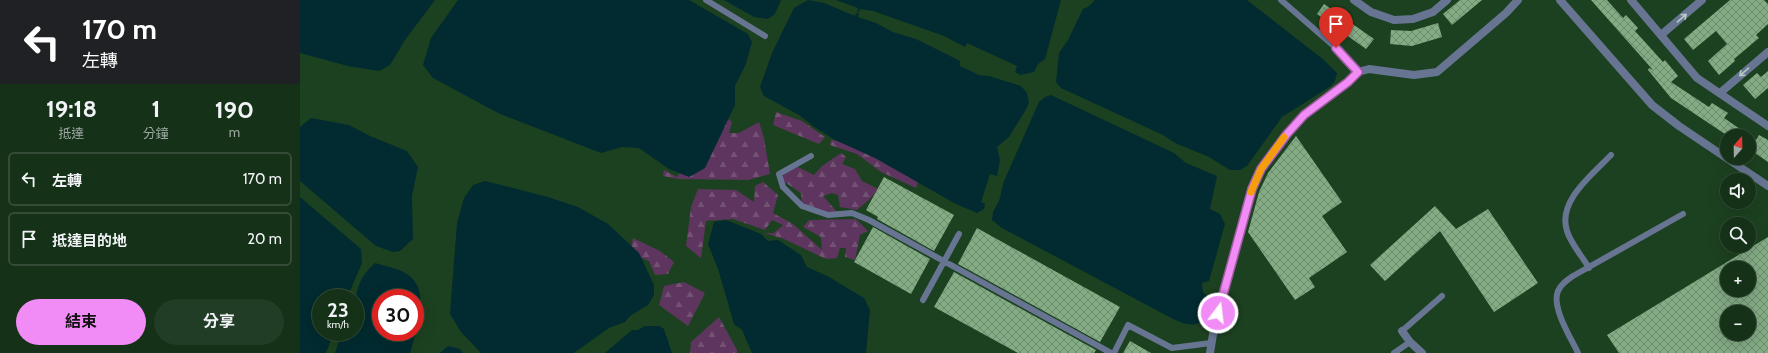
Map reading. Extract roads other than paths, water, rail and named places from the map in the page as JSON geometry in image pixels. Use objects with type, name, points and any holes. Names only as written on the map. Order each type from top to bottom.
[{"type":"street","points":[[1355,0],[1370,12],[1394,20],[1413,19],[1433,12],[1447,0]]},
{"type":"street","points":[[1210,353],[1211,343],[1250,196],[1261,169],[1287,134],[1304,115],[1348,82],[1358,72],[1369,69],[1414,75],[1437,72],[1506,14],[1518,0]]},
{"type":"street","points":[[1560,0],[1652,105],[1679,126],[1768,186]]},
{"type":"street","points":[[1631,0],[1697,78],[1768,126]]},
{"type":"street","points":[[1661,35],[1702,0]]},
{"type":"street","points":[[1720,93],[1768,52]]},
{"type":"street","points":[[1402,331],[1410,342],[1422,353]]},
{"type":"lane","points":[[706,0],[765,36]]},
{"type":"lane","points":[[1281,0],[1336,48],[1358,72]]},
{"type":"lane","points":[[1589,268],[1567,230],[1566,215],[1570,202],[1579,188],[1611,155]]},
{"type":"lane","points":[[810,156],[779,174],[783,187],[802,206],[828,215],[852,213],[869,220],[1112,353],[1128,325],[1172,350],[1211,343]]},
{"type":"lane","points":[[1578,353],[1557,308],[1557,292],[1564,283],[1683,214]]},
{"type":"lane","points":[[923,300],[959,234]]},
{"type":"lane","points":[[1402,331],[1442,296]]},
{"type":"lane","points":[[1394,353],[1410,342]]},
{"type":"water","points":[[300,0],[435,0],[405,40],[390,65],[379,71],[348,66],[300,53]]},
{"type":"water","points":[[458,0],[689,0],[748,34],[752,42],[746,64],[735,86],[735,105],[705,168],[689,177],[669,169],[639,148],[622,147],[601,153],[498,113],[433,78],[423,65],[431,38]]},
{"type":"water","points":[[724,0],[781,0],[775,14],[768,19],[754,17]]},
{"type":"water","points":[[808,0],[824,3],[855,16],[856,13],[859,13],[858,17],[876,23],[893,32],[916,39],[960,61],[960,66],[979,75],[989,76],[1021,86],[1027,93],[1029,103],[1025,111],[1009,137],[997,147],[1000,160],[997,176],[990,174],[981,202],[985,204],[984,209],[977,213],[954,203],[875,158],[835,140],[799,115],[764,96],[760,87],[772,53],[794,8]]},
{"type":"water","points":[[836,0],[1061,0],[1045,59],[1038,64],[1034,72],[1020,75],[1015,72],[1017,66],[967,43],[965,47],[944,36],[873,11],[860,9],[859,12],[857,11],[858,8]]},
{"type":"water","points":[[1095,0],[1247,0],[1324,60],[1337,73],[1335,81],[1331,86],[1282,117],[1247,166],[1240,170],[1230,170],[1209,157],[1175,143],[1163,135],[1061,88],[1056,82],[1059,53],[1068,40],[1083,9],[1088,7]]},
{"type":"water","points":[[1051,95],[1174,153],[1186,163],[1217,176],[1210,209],[1220,214],[1225,224],[1209,281],[1202,283],[1203,292],[1208,298],[1205,313],[1200,322],[1191,325],[1175,320],[1002,228],[992,220],[993,212],[999,201],[1004,181],[1039,102],[1045,97]]},
{"type":"water","points":[[311,118],[349,125],[370,136],[407,151],[418,167],[412,196],[413,239],[400,251],[393,252],[376,246],[300,181],[300,127]]},
{"type":"water","points":[[485,181],[548,197],[578,207],[608,224],[639,253],[654,285],[654,295],[648,305],[630,316],[625,322],[609,328],[574,353],[481,353],[461,332],[450,314],[457,223],[464,198],[473,185]]},
{"type":"water","points":[[300,197],[361,249],[362,263],[351,289],[312,289],[312,341],[331,341],[326,353],[300,353]]},
{"type":"water","points":[[726,220],[761,234],[768,241],[778,240],[801,255],[807,267],[829,277],[864,298],[870,310],[866,353],[752,353],[742,330],[734,324],[718,269],[708,244],[714,222]]},
{"type":"water","points":[[375,263],[403,272],[415,281],[419,289],[372,289],[372,341],[413,341],[410,353],[335,353],[339,341],[364,341],[364,289],[358,289],[362,278]]},
{"type":"water","points":[[645,326],[659,326],[664,329],[672,353],[605,353],[632,330],[638,330]]},
{"type":"water","points":[[448,346],[460,349],[463,353],[440,353]]}]
